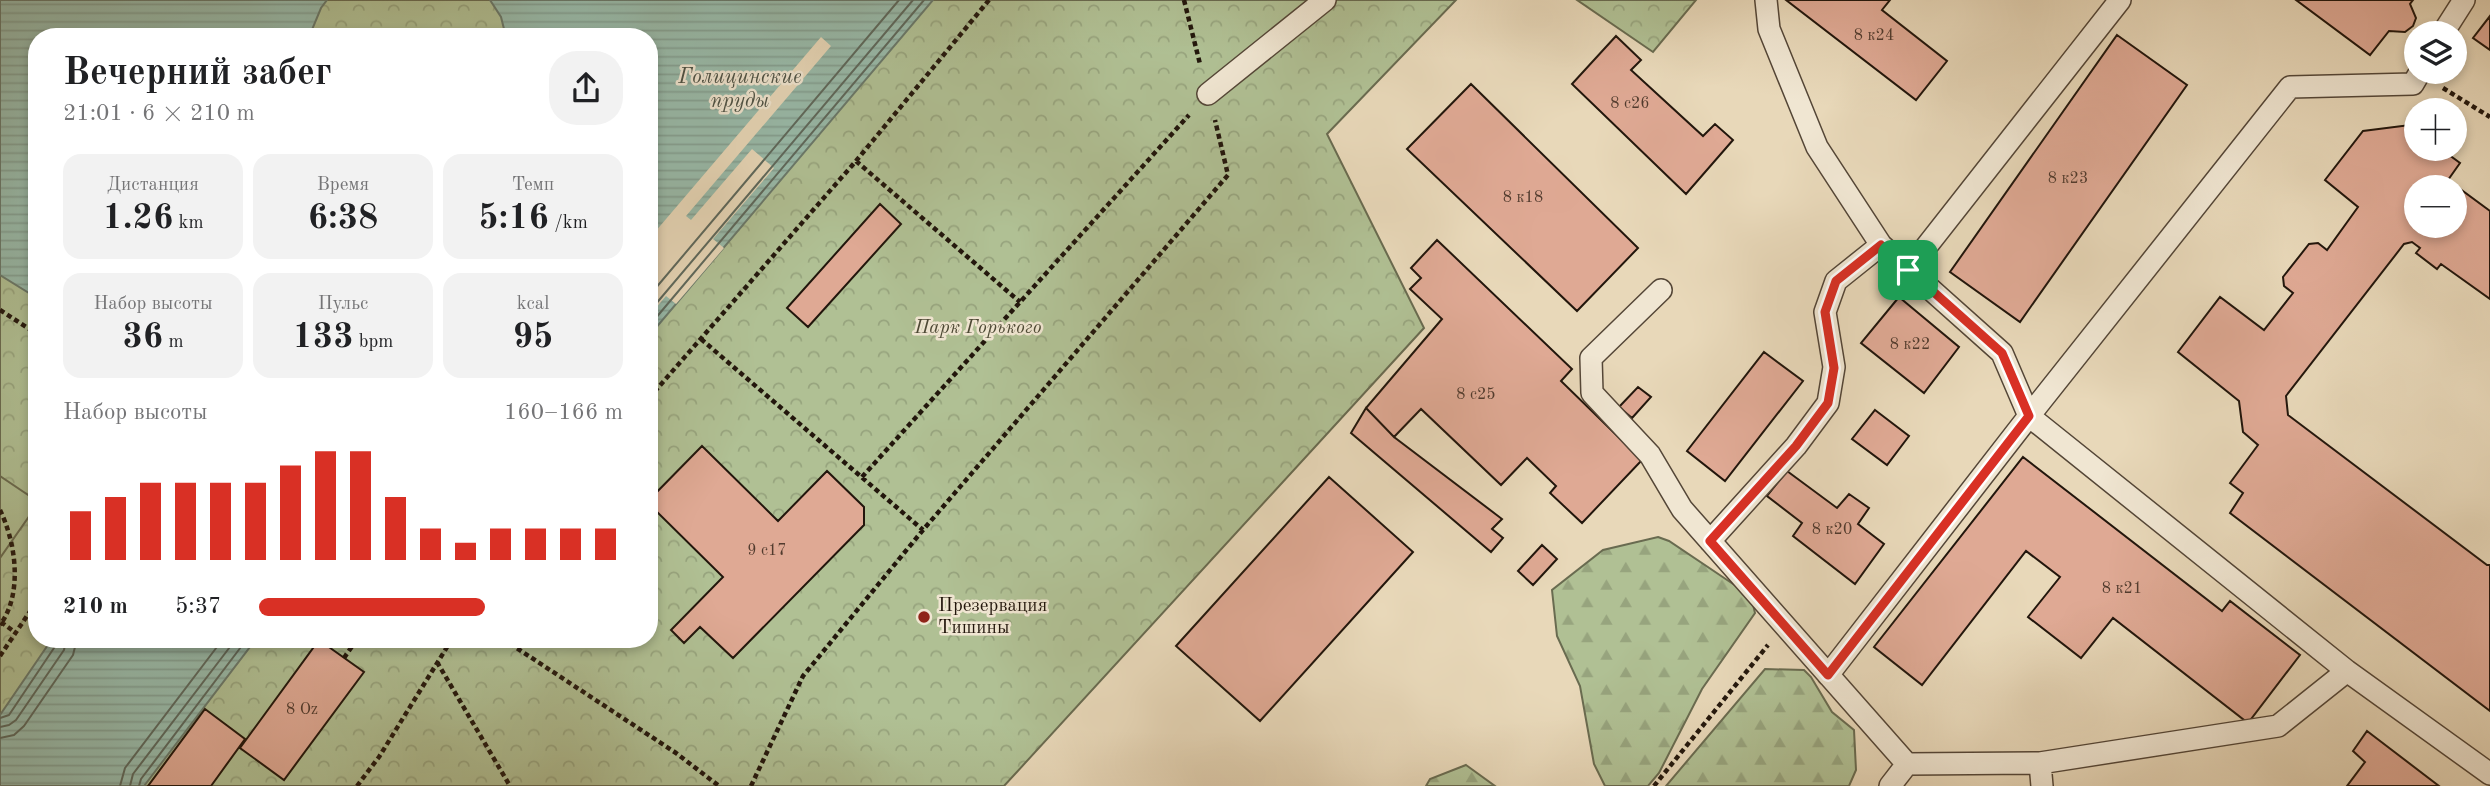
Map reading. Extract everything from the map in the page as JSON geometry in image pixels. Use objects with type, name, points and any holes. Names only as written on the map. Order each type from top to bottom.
[{"type":"lane","points":[[1208,94],[1325,0]]},
{"type":"lane","points":[[1766,0],[1769,29],[1817,147],[1881,245],[2002,353],[2029,416],[2347,671],[2490,774]]},
{"type":"lane","points":[[1908,270],[2120,0]]},
{"type":"lane","points":[[2451,21],[2464,0]]},
{"type":"lane","points":[[1828,675],[2290,87],[2413,84]]},
{"type":"lane","points":[[1710,541],[1796,446],[1828,403],[1834,368],[1825,312],[1836,281],[1881,245]]},
{"type":"lane","points":[[1661,290],[1591,358],[1592,393],[1650,455],[1682,509],[1907,764],[2040,763],[2278,726],[2347,671]]},
{"type":"lane","points":[[2040,763],[2042,786]]},
{"type":"lane","points":[[1890,786],[1907,764]]},
{"type":"path","points":[[658,388],[856,161],[989,0]]},
{"type":"path","points":[[751,786],[803,676],[923,530],[1228,175],[1184,0]]},
{"type":"path","points":[[2439,84],[2490,117]]},
{"type":"path","points":[[862,477],[1208,94]]},
{"type":"path","points":[[856,161],[1020,302]]},
{"type":"path","points":[[0,319],[2,311],[28,328]]},
{"type":"path","points":[[701,339],[923,530]]},
{"type":"path","points":[[0,510],[11,544],[14,574],[12,601],[1,623],[16,633]]},
{"type":"path","points":[[0,656],[28,615]]},
{"type":"path","points":[[1654,786],[1784,625]]},
{"type":"path","points":[[344,658],[351,648]]},
{"type":"path","points":[[357,786],[379,757],[446,648]]},
{"type":"path","points":[[517,648],[676,753],[719,786]]},
{"type":"path","points":[[437,662],[510,786]]},
{"type":"green space","name":"Парк Горького","points":[[0,0],[1456,0],[1327,134],[1424,328],[1004,786],[0,786]]},
{"type":"green space","points":[[1577,0],[1696,0],[1653,52]]},
{"type":"green space","points":[[0,476],[28,495],[28,518],[0,558]]},
{"type":"green space","points":[[1658,537],[1669,541],[1751,596],[1755,613],[1702,689],[1659,773],[1648,786],[1605,786],[1594,764],[1580,686],[1557,636],[1552,590],[1603,550]]},
{"type":"green space","points":[[1765,669],[1804,670],[1832,712],[1854,730],[1856,770],[1849,786],[1666,786]]},
{"type":"green space","points":[[1466,765],[1495,786],[1426,786],[1430,779]]},
{"type":"water","points":[[0,0],[327,0],[313,28],[28,28],[28,292],[0,275]]},
{"type":"water","name":"Голицинские пруды","points":[[490,0],[933,0],[658,325],[658,28],[504,28],[501,17]]},
{"type":"water","points":[[46,648],[249,648],[144,786],[0,786],[0,715]]},
{"type":"pier","points":[[821,37],[831,46],[686,216],[691,220],[752,149],[774,168],[713,239],[724,248],[676,304],[666,296],[658,305],[658,228]]},
{"type":"building","points":[[1786,0],[1890,0],[1882,10],[1947,61],[1916,100]]},
{"type":"building","points":[[2296,0],[2413,0],[2410,4],[2415,21],[2404,21],[2404,32],[2389,31],[2370,55]]},
{"type":"building","points":[[2490,16],[2490,50],[2473,38]]},
{"type":"building","points":[[2117,35],[2187,85],[2020,322],[1950,272]]},
{"type":"building","points":[[1616,36],[1641,60],[1631,70],[1703,136],[1715,124],[1733,140],[1686,194],[1572,84]]},
{"type":"building","points":[[1471,84],[1638,248],[1577,311],[1407,149]]},
{"type":"building","points":[[2404,126],[2404,161],[2460,163],[2452,175],[2404,175],[2404,238],[2467,238],[2467,194],[2490,211],[2490,299],[2441,264],[2437,269],[2416,253],[2420,248],[2412,242],[2404,244],[2286,396],[2288,415],[2490,565],[2490,711],[2230,513],[2243,493],[2230,483],[2258,445],[2243,432],[2239,401],[2178,352],[2220,297],[2264,330],[2293,293],[2284,286],[2283,277],[2309,244],[2318,243],[2327,250],[2358,207],[2325,180],[2363,131]]},
{"type":"building","points":[[880,204],[901,224],[808,327],[787,308]]},
{"type":"building","points":[[1437,240],[1572,369],[1561,381],[1642,460],[1582,523],[1550,493],[1556,486],[1527,458],[1501,485],[1421,409],[1394,437],[1366,408],[1442,319],[1410,289],[1421,278],[1411,268]]},
{"type":"building","points":[[1899,297],[1959,347],[1924,393],[1861,343]]},
{"type":"building","points":[[1764,352],[1803,381],[1725,481],[1687,451]]},
{"type":"building","points":[[1638,387],[1651,397],[1632,418],[1619,407]]},
{"type":"building","points":[[1366,408],[1394,437],[1502,519],[1492,529],[1503,538],[1491,552],[1351,433]]},
{"type":"building","points":[[1875,410],[1909,436],[1887,465],[1852,439]]},
{"type":"building","points":[[702,446],[778,521],[827,471],[864,507],[864,525],[733,658],[700,627],[684,643],[671,630],[723,577],[658,513],[658,491]]},
{"type":"building","points":[[2023,457],[2222,611],[2230,601],[2300,655],[2248,723],[2113,618],[2081,658],[2028,617],[2060,577],[2026,551],[1922,685],[1874,647]]},
{"type":"building","points":[[1787,471],[1837,508],[1849,494],[1869,508],[1858,524],[1884,544],[1855,584],[1793,536],[1802,523],[1767,496]]},
{"type":"building","points":[[1329,477],[1413,552],[1260,721],[1176,646]]},
{"type":"building","points":[[1542,545],[1557,559],[1533,585],[1518,571]]},
{"type":"building","points":[[313,648],[330,648],[364,672],[284,780],[240,748]]},
{"type":"building","points":[[205,709],[245,739],[211,786],[148,786]]},
{"type":"building","points":[[2367,731],[2439,786],[2347,786],[2365,762],[2353,751]]},
{"type":"place","name":"Презервация Тишины","points":[[924,617]]},
{"type":"route","points":[[1881,245],[1908,270],[2002,353],[2029,416],[1828,675],[1710,541],[1796,446],[1828,403],[1834,368],[1825,312],[1836,281],[1881,245]]}]
